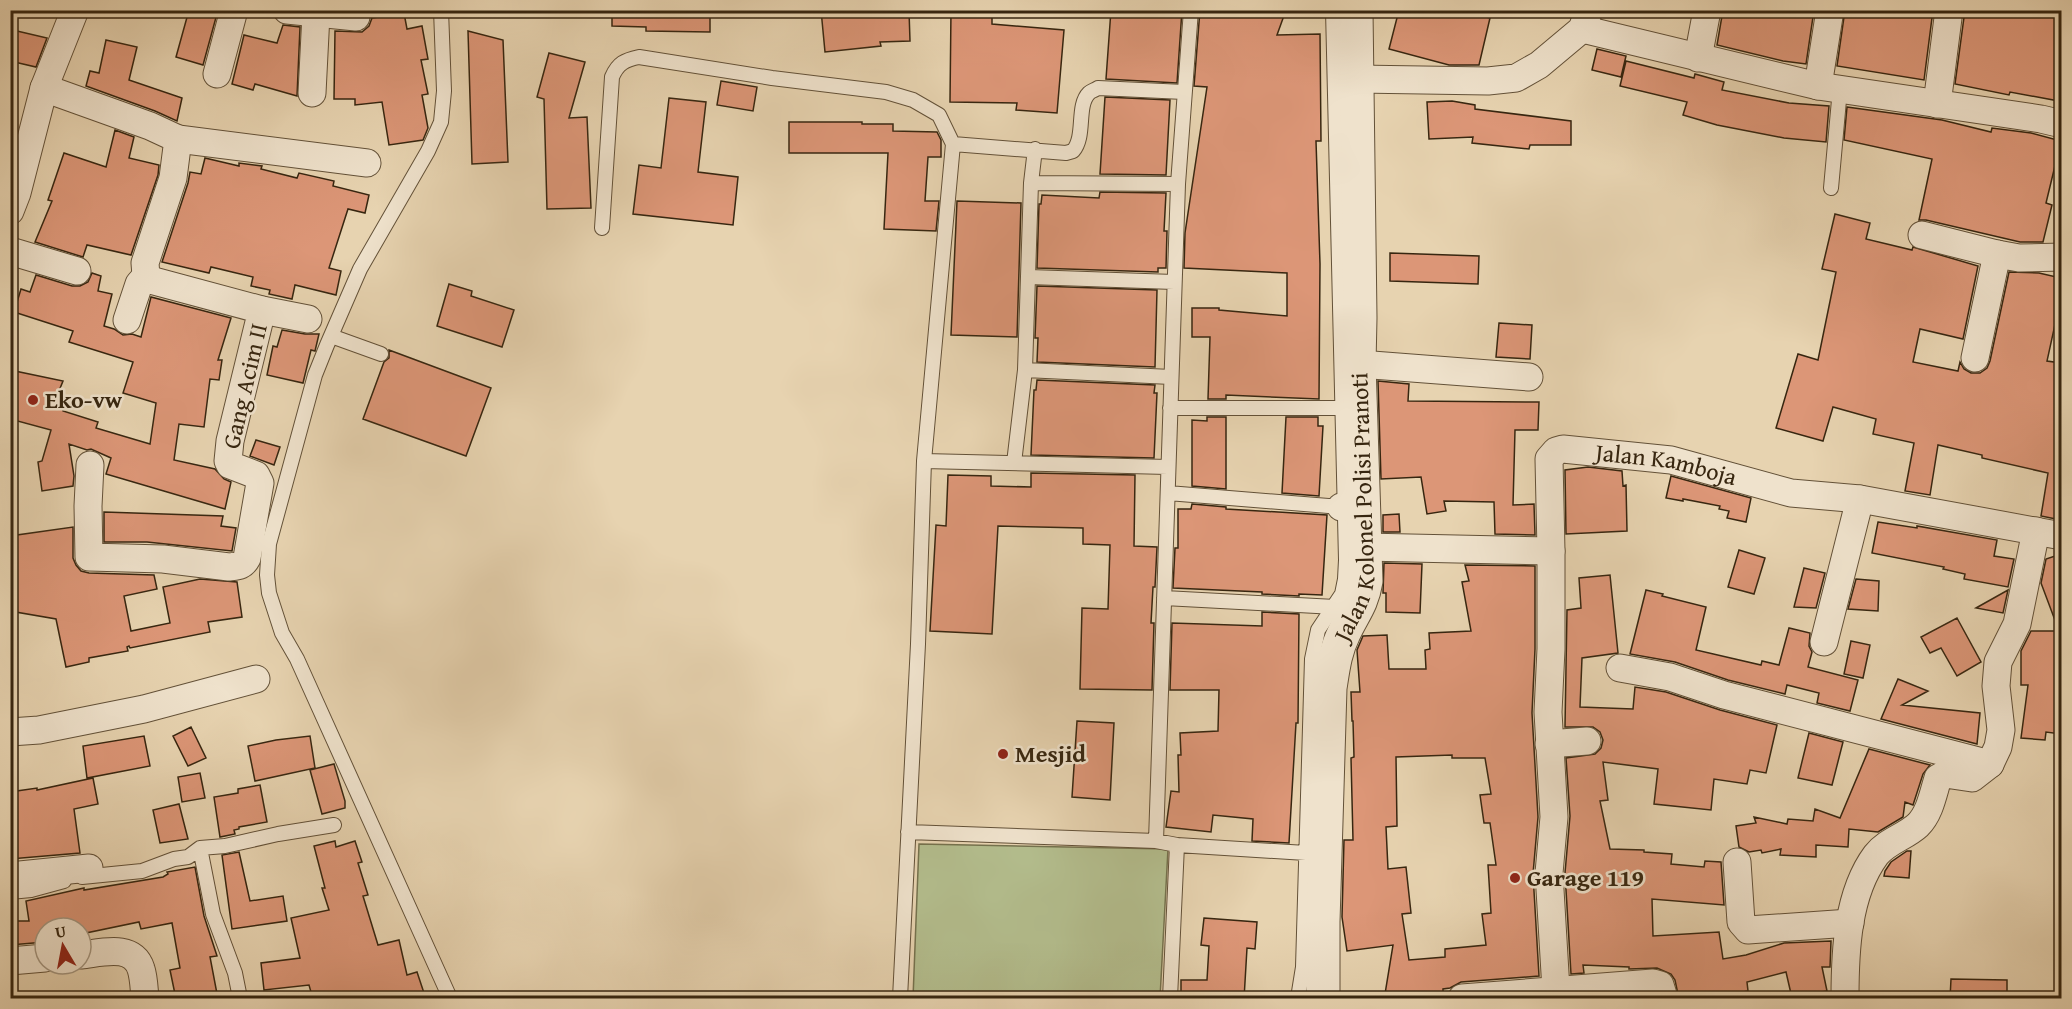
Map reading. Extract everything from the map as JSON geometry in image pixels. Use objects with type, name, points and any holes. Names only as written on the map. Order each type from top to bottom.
[{"type":"street","points":[[13,199],[44,88],[75,10]]},
{"type":"street","points":[[218,74],[234,10]]},
{"type":"street","points":[[287,10],[356,17]]},
{"type":"street","name":"Jalan Kolonel Polisi Pranoti","points":[[1323,999],[1330,688],[1339,644],[1364,596],[1366,581],[1359,364],[1356,10]]},
{"type":"street","points":[[1698,58],[1707,10]]},
{"type":"street","points":[[1829,87],[1830,10]]},
{"type":"street","points":[[1937,104],[1949,10]]},
{"type":"street","points":[[312,93],[316,14]]},
{"type":"street","points":[[1357,79],[1488,81],[1516,78],[1539,65],[1586,20],[1698,58],[1829,87],[2061,124]]},
{"type":"street","points":[[44,88],[150,126],[178,139],[367,163]]},
{"type":"street","points":[[127,320],[139,284],[146,276],[145,263],[173,178],[178,139]]},
{"type":"street","points":[[1922,235],[2019,258],[2061,257]]},
{"type":"street","points":[[10,251],[77,271]]},
{"type":"street","points":[[1975,358],[1997,254]]},
{"type":"street","name":"Gang Acim II","points":[[90,465],[87,506],[89,557],[163,560],[229,567],[240,566],[244,563],[247,558],[260,483],[256,475],[231,465],[228,461],[230,441],[262,310],[154,281],[146,276]]},
{"type":"street","points":[[262,310],[308,319]]},
{"type":"street","points":[[1359,364],[1529,377]]},
{"type":"street","name":"Jalan Kamboja","points":[[1551,551],[1549,459],[1556,451],[1563,449],[1671,459],[1791,493],[1860,499],[2049,533]]},
{"type":"street","points":[[1824,642],[1860,499]]},
{"type":"street","points":[[1845,999],[1845,956],[1850,923],[1861,883],[1876,855],[1887,845],[1917,826],[1930,805],[1938,778],[1945,774],[1972,778],[1990,765],[1998,747],[2001,730],[1996,686],[1998,662],[2017,624],[2049,533]]},
{"type":"street","points":[[1364,547],[1551,551],[1551,649],[1548,712],[1554,817],[1548,873],[1556,990]]},
{"type":"street","points":[[1620,668],[1670,677],[1724,695],[1990,765]]},
{"type":"street","points":[[10,732],[39,730],[144,709],[256,680]]},
{"type":"street","points":[[1549,744],[1587,741]]},
{"type":"street","points":[[1737,862],[1741,922],[1748,930],[1850,923]]},
{"type":"street","points":[[10,876],[89,868]]},
{"type":"street","points":[[93,954],[126,952],[135,958],[141,968],[145,999]]},
{"type":"street","points":[[10,961],[33,959]]},
{"type":"street","points":[[1462,999],[1653,983],[1660,985],[1664,999]]},
{"type":"lane","points":[[441,10],[444,91],[441,122],[428,151],[360,268],[315,375],[269,544],[267,575],[269,593],[282,633],[297,659],[450,999]]},
{"type":"lane","points":[[1156,841],[1178,184],[1191,10]]},
{"type":"lane","points":[[1298,999],[1304,967],[1305,853],[1312,658],[1318,630],[1342,594],[1346,560],[1333,10]]},
{"type":"lane","points":[[602,228],[612,77],[616,66],[626,60],[639,57],[772,78],[886,92],[913,100],[939,115],[953,144],[924,461],[918,644],[900,999]]},
{"type":"lane","points":[[1829,87],[1831,188]]},
{"type":"lane","points":[[953,144],[1073,152],[1079,144],[1084,101],[1089,93],[1098,88],[1184,92]]},
{"type":"lane","points":[[1014,463],[1025,370],[1031,183],[1035,149]]},
{"type":"lane","points":[[1031,183],[1178,184]]},
{"type":"lane","points":[[1029,277],[1174,282]]},
{"type":"lane","points":[[331,336],[381,354]]},
{"type":"lane","points":[[1025,370],[1171,377]]},
{"type":"lane","points":[[1170,408],[1344,408]]},
{"type":"lane","points":[[924,461],[1168,466]]},
{"type":"lane","points":[[1168,493],[1343,507]]},
{"type":"lane","points":[[1164,598],[1335,607]]},
{"type":"lane","points":[[10,892],[31,890],[78,878],[142,871],[174,859],[188,857],[200,848],[225,846],[334,825]]},
{"type":"lane","points":[[908,832],[1156,841],[1177,845],[1305,853]]},
{"type":"lane","points":[[1170,999],[1177,845]]},
{"type":"lane","points":[[200,848],[213,914],[235,973],[240,999]]},
{"type":"green space","points":[[919,844],[1168,849],[1160,998],[913,998]]},
{"type":"building","points":[[189,10],[218,10],[203,65],[176,57]]},
{"type":"building","points":[[612,10],[710,10],[710,32],[646,31],[646,27],[612,26]]},
{"type":"building","points":[[821,10],[909,11],[910,41],[880,42],[881,46],[825,52]]},
{"type":"building","points":[[951,10],[992,10],[992,24],[1064,30],[1057,113],[1016,110],[1017,103],[950,102]]},
{"type":"building","points":[[1111,10],[1176,13],[1176,10],[1182,10],[1177,83],[1106,79]]},
{"type":"building","points":[[1200,10],[1286,10],[1277,35],[1320,34],[1321,141],[1316,141],[1320,264],[1319,399],[1226,395],[1226,399],[1208,399],[1210,337],[1192,337],[1192,308],[1219,308],[1219,310],[1287,316],[1287,273],[1184,268],[1185,233],[1207,87],[1194,86]]},
{"type":"building","points":[[1399,10],[1459,10],[1490,18],[1479,65],[1449,65],[1389,49]]},
{"type":"building","points":[[1723,10],[1814,10],[1806,64],[1783,61],[1717,45]]},
{"type":"building","points":[[1845,10],[1933,10],[1924,80],[1837,66]]},
{"type":"building","points":[[1965,10],[2061,10],[2059,101],[2010,92],[2009,95],[1955,84]]},
{"type":"building","points":[[404,13],[407,29],[422,26],[428,59],[421,60],[428,94],[422,95],[428,128],[423,140],[389,145],[382,102],[355,105],[355,99],[334,99],[335,31],[362,32],[369,26],[372,18]]},
{"type":"building","points":[[283,25],[300,27],[297,96],[255,84],[253,90],[232,84],[244,35],[277,43]]},
{"type":"building","points":[[17,31],[47,38],[36,67],[10,61]]},
{"type":"building","points":[[468,31],[503,40],[508,162],[472,164]]},
{"type":"building","points":[[106,40],[137,47],[129,80],[182,98],[177,121],[86,86],[90,71],[99,73]]},
{"type":"building","points":[[1597,49],[1626,56],[1621,77],[1592,70]]},
{"type":"building","points":[[549,53],[585,62],[569,118],[587,117],[591,208],[547,209],[544,99],[537,97]]},
{"type":"building","points":[[1626,61],[1694,78],[1695,74],[1724,82],[1722,90],[1789,103],[1829,106],[1826,142],[1784,138],[1717,125],[1683,115],[1687,102],[1620,86]]},
{"type":"building","points":[[721,81],[757,87],[753,111],[717,105]]},
{"type":"building","points":[[1105,97],[1170,100],[1166,175],[1100,174]]},
{"type":"building","points":[[669,98],[706,102],[698,172],[738,177],[733,225],[633,214],[639,165],[661,168]]},
{"type":"building","points":[[1452,101],[1475,105],[1475,109],[1571,121],[1571,145],[1530,145],[1529,149],[1472,143],[1473,137],[1429,139],[1427,102]]},
{"type":"building","points":[[1847,107],[1942,120],[1991,132],[1992,128],[2031,133],[2061,141],[2046,203],[2052,205],[2043,242],[2020,242],[1919,220],[1932,159],[1844,140]]},
{"type":"building","points":[[789,122],[893,124],[893,131],[937,132],[941,140],[941,157],[928,157],[925,201],[939,201],[936,231],[884,229],[888,153],[789,153]]},
{"type":"building","points":[[115,130],[134,137],[129,158],[159,165],[158,175],[131,255],[87,245],[83,257],[35,242],[52,201],[48,200],[64,153],[106,167]]},
{"type":"building","points":[[205,158],[239,166],[239,163],[262,166],[261,169],[297,178],[299,173],[334,181],[333,186],[369,195],[365,213],[348,209],[329,268],[341,271],[336,295],[295,285],[292,299],[269,294],[270,290],[251,286],[253,277],[211,267],[209,273],[162,262],[190,172],[201,174]]},
{"type":"building","points":[[1100,192],[1166,193],[1164,231],[1167,231],[1166,268],[1158,268],[1158,272],[1037,268],[1039,204],[1041,204],[1042,195],[1099,198]]},
{"type":"building","points":[[957,201],[1021,203],[1017,337],[951,335]]},
{"type":"building","points":[[1835,214],[1870,223],[1866,239],[1912,250],[1913,247],[1978,266],[1963,339],[1920,329],[1913,362],[1958,371],[1960,362],[1964,369],[1971,373],[1980,373],[1987,368],[1990,361],[2009,272],[2039,273],[2061,278],[2061,297],[2047,361],[2061,363],[2061,520],[2041,516],[2048,473],[1938,445],[1930,495],[1905,491],[1914,443],[1873,434],[1876,419],[1833,407],[1823,441],[1776,428],[1798,354],[1818,360],[1836,272],[1822,269]]},
{"type":"building","points":[[1390,253],[1479,256],[1478,284],[1390,281]]},
{"type":"building","points":[[92,273],[101,276],[98,291],[112,294],[104,326],[123,335],[132,334],[141,337],[151,297],[231,318],[218,360],[222,360],[219,380],[210,379],[204,427],[179,424],[174,460],[215,469],[224,479],[231,482],[225,509],[106,474],[111,458],[91,449],[87,450],[69,444],[74,476],[73,486],[42,491],[38,462],[42,461],[51,430],[10,419],[10,370],[63,381],[52,408],[58,409],[61,400],[63,411],[98,422],[96,428],[150,444],[156,403],[123,393],[133,362],[69,342],[73,331],[14,312],[21,289],[30,292],[36,275],[72,286],[80,286],[88,282]]},
{"type":"building","points":[[449,284],[472,291],[471,296],[514,310],[502,347],[437,326]]},
{"type":"building","points":[[1037,286],[1157,290],[1155,367],[1037,362],[1038,338],[1035,338]]},
{"type":"building","points":[[1499,323],[1532,325],[1530,359],[1496,357]]},
{"type":"building","points":[[282,330],[319,334],[315,351],[311,350],[303,383],[267,375],[273,346],[277,347]]},
{"type":"building","points":[[389,350],[491,388],[466,456],[363,419],[384,362],[389,358]]},
{"type":"building","points":[[1037,380],[1155,385],[1154,393],[1157,393],[1154,458],[1031,455],[1034,390],[1036,390]]},
{"type":"building","points":[[1378,381],[1409,384],[1408,401],[1539,402],[1538,430],[1515,430],[1513,505],[1534,504],[1535,535],[1495,534],[1494,502],[1444,501],[1446,511],[1427,514],[1421,477],[1381,479]]},
{"type":"building","points":[[1207,417],[1226,417],[1226,489],[1192,486],[1192,420],[1207,421]]},
{"type":"building","points":[[1286,417],[1318,417],[1318,426],[1323,426],[1319,496],[1282,493]]},
{"type":"building","points":[[256,440],[280,447],[274,465],[250,456]]},
{"type":"building","points":[[1588,467],[1622,471],[1623,486],[1626,485],[1627,531],[1566,534],[1565,470]]},
{"type":"building","points":[[1031,473],[1135,475],[1134,546],[1157,547],[1151,623],[1154,623],[1152,690],[1080,689],[1082,608],[1108,609],[1110,545],[1083,544],[1083,528],[998,526],[992,634],[930,631],[936,525],[946,526],[948,475],[991,476],[991,486],[1031,487]]},
{"type":"building","points":[[1671,476],[1751,498],[1746,522],[1727,518],[1729,511],[1719,509],[1720,506],[1666,498]]},
{"type":"building","points":[[1192,504],[1226,507],[1226,509],[1327,515],[1322,595],[1299,594],[1299,596],[1173,588],[1175,548],[1178,548],[1178,509],[1191,509]]},
{"type":"building","points":[[104,512],[223,516],[221,526],[236,528],[232,551],[147,542],[104,542]]},
{"type":"building","points":[[1399,514],[1400,532],[1383,532],[1383,515]]},
{"type":"building","points":[[1878,522],[1917,528],[1917,526],[1997,540],[1994,556],[2014,559],[2008,587],[1964,579],[1965,574],[1943,569],[1944,567],[1872,553]]},
{"type":"building","points":[[73,527],[73,558],[81,571],[154,575],[157,589],[124,596],[131,631],[170,623],[163,587],[200,579],[237,582],[242,617],[208,622],[210,632],[130,648],[129,646],[128,651],[89,658],[89,662],[66,667],[56,619],[10,611],[10,536]]},
{"type":"building","points":[[1739,550],[1765,558],[1754,594],[1728,587]]},
{"type":"building","points":[[2061,554],[2061,734],[2046,732],[2045,740],[2021,738],[2028,685],[2021,685],[2021,651],[2031,631],[2059,631],[2041,583],[2046,559]]},
{"type":"building","points":[[1384,563],[1422,564],[1420,613],[1386,612],[1386,593],[1383,593]]},
{"type":"building","points":[[1465,565],[1535,566],[1532,713],[1538,817],[1533,874],[1539,976],[1461,982],[1443,989],[1443,993],[1409,996],[1408,998],[1385,994],[1393,945],[1347,951],[1342,917],[1344,840],[1353,840],[1351,758],[1354,757],[1351,692],[1360,692],[1357,650],[1363,636],[1387,635],[1389,669],[1426,669],[1425,650],[1430,649],[1429,633],[1471,631],[1462,582],[1469,581]],"holes":[[[1452,755],[1452,758],[1485,758],[1491,794],[1480,795],[1484,823],[1490,823],[1496,865],[1488,865],[1491,913],[1482,914],[1486,945],[1445,949],[1445,957],[1409,960],[1402,914],[1411,913],[1406,867],[1388,869],[1386,827],[1397,826],[1396,757]]]},
{"type":"building","points":[[1804,568],[1825,573],[1816,608],[1794,607]]},
{"type":"building","points":[[1610,575],[1618,653],[1582,658],[1580,707],[1633,709],[1635,687],[1666,692],[1720,710],[1777,725],[1766,773],[1750,770],[1747,784],[1714,779],[1711,810],[1654,804],[1658,769],[1603,762],[1608,800],[1600,801],[1610,849],[1672,854],[1671,864],[1704,867],[1705,861],[1721,862],[1724,905],[1652,899],[1653,936],[1719,932],[1723,959],[1746,955],[1784,943],[1831,941],[1830,967],[1822,967],[1827,991],[1792,998],[1786,972],[1747,982],[1748,991],[1722,996],[1722,999],[1679,999],[1675,980],[1671,974],[1657,968],[1629,969],[1629,967],[1583,965],[1584,973],[1571,974],[1565,873],[1570,816],[1566,758],[1595,754],[1601,748],[1603,740],[1600,732],[1593,727],[1565,727],[1567,610],[1581,608],[1579,578]]},
{"type":"building","points":[[1856,579],[1879,581],[1878,611],[1848,609]]},
{"type":"building","points":[[1646,590],[1706,607],[1696,650],[1761,665],[1762,661],[1779,665],[1789,628],[1810,633],[1809,646],[1812,652],[1808,667],[1858,680],[1850,711],[1817,703],[1819,693],[1787,685],[1785,694],[1728,680],[1675,662],[1630,654]]},
{"type":"building","points":[[2008,590],[2003,613],[1976,608]]},
{"type":"building","points":[[1262,612],[1299,614],[1298,723],[1296,723],[1289,843],[1252,841],[1253,819],[1213,815],[1211,832],[1166,827],[1171,791],[1179,792],[1180,733],[1218,731],[1219,690],[1170,690],[1172,623],[1262,626]]},
{"type":"building","points":[[1957,618],[1981,662],[1957,676],[1941,648],[1930,653],[1921,637]]},
{"type":"building","points":[[1851,641],[1870,645],[1863,678],[1844,674]]},
{"type":"building","points":[[1898,679],[1928,691],[1902,705],[1980,713],[1977,744],[1881,719]]},
{"type":"building","points":[[1077,721],[1114,723],[1110,800],[1072,797]]},
{"type":"building","points":[[191,727],[206,758],[188,766],[173,736]]},
{"type":"building","points":[[1809,733],[1843,742],[1832,785],[1798,778]]},
{"type":"building","points":[[144,736],[150,766],[87,778],[83,746]]},
{"type":"building","points":[[310,736],[315,768],[255,781],[248,746]]},
{"type":"building","points":[[1869,749],[1930,765],[1923,774],[1913,805],[1905,802],[1903,817],[1878,832],[1849,829],[1848,847],[1816,845],[1816,857],[1780,855],[1781,849],[1762,853],[1761,850],[1749,852],[1739,847],[1736,826],[1756,823],[1754,817],[1787,824],[1788,819],[1813,821],[1815,809],[1840,818]]},
{"type":"building","points":[[334,764],[345,808],[322,814],[310,770]]},
{"type":"building","points":[[200,773],[205,798],[182,802],[178,777]]},
{"type":"building","points":[[93,778],[98,804],[74,809],[80,853],[10,859],[10,792],[37,788],[37,790]]},
{"type":"building","points":[[260,785],[267,822],[239,827],[234,830],[235,834],[220,837],[214,797],[238,793],[238,789]]},
{"type":"building","points":[[179,804],[188,839],[160,843],[153,810]]},
{"type":"building","points":[[335,841],[336,847],[355,841],[362,862],[358,863],[368,895],[363,896],[378,945],[399,940],[407,975],[417,972],[426,999],[313,999],[309,985],[264,990],[261,963],[300,958],[291,918],[329,910],[314,846]]},
{"type":"building","points":[[1907,851],[1911,851],[1909,878],[1884,876],[1891,862]]},
{"type":"building","points":[[239,852],[250,901],[283,896],[287,921],[232,929],[222,855]]},
{"type":"building","points":[[195,867],[204,916],[217,956],[210,957],[218,999],[176,999],[170,970],[180,968],[172,923],[141,929],[139,922],[93,932],[93,916],[33,916],[33,943],[10,945],[10,921],[29,921],[26,901],[84,888],[84,890],[163,877],[168,874],[167,872]]},
{"type":"building","points":[[1204,918],[1257,922],[1255,949],[1247,948],[1244,999],[1181,999],[1181,980],[1207,980],[1209,946],[1201,945]]},
{"type":"building","points":[[1951,979],[2007,980],[2007,999],[1950,999]]},
{"type":"place","name":"Eko-vw","points":[[33,400]]},
{"type":"place","name":"Mesjid","points":[[1003,754]]},
{"type":"place","name":"Garage 119","points":[[1515,878]]}]
